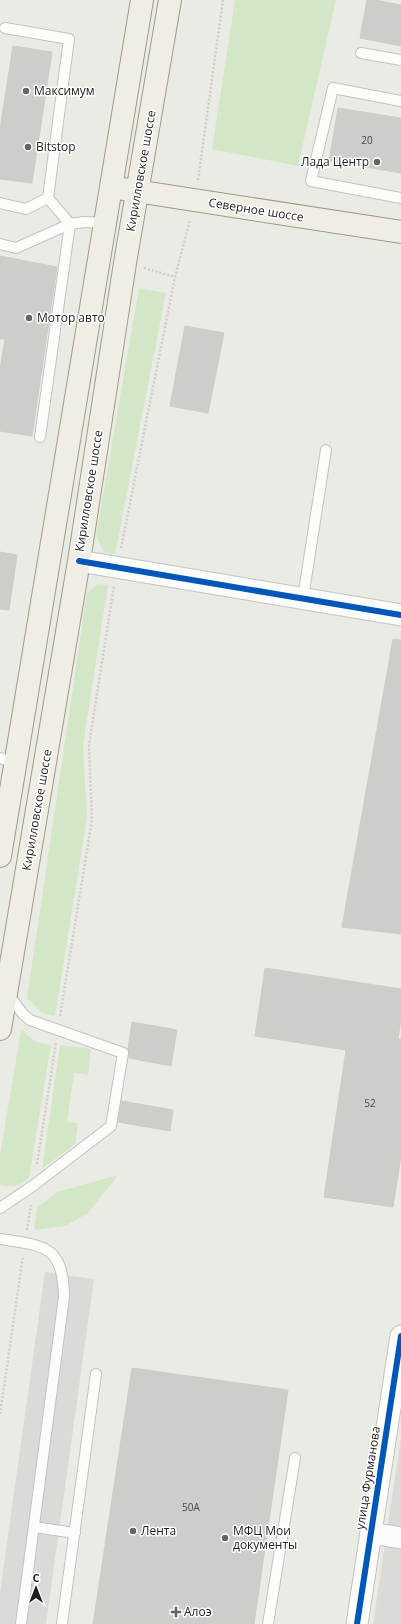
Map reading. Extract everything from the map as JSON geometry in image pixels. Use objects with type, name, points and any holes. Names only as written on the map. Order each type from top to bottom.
[{"type":"main road","points":[[0,856],[8,760],[105,223],[142,0]]},
{"type":"main road","name":"Кирилловское шоссе","points":[[0,1029],[79,561],[122,277],[170,0]]},
{"type":"main road","name":"Северное шоссе","points":[[110,187],[401,232]]},
{"type":"street","points":[[79,561],[117,566],[401,615]]},
{"type":"street","name":"улица Фурманова","points":[[357,1624],[400,1348]]},
{"type":"street","points":[[371,1533],[401,1538]]},
{"type":"lane","points":[[5,28],[69,39],[48,198],[70,224],[40,437]]},
{"type":"lane","points":[[361,53],[401,60]]},
{"type":"lane","points":[[401,101],[332,88],[311,181],[401,198]]},
{"type":"lane","points":[[0,204],[26,209],[48,198]]},
{"type":"lane","points":[[0,244],[16,248],[70,224],[84,222],[105,223]]},
{"type":"lane","points":[[303,598],[326,450]]},
{"type":"lane","points":[[0,1208],[34,1185],[111,1126],[123,1053],[30,1020],[23,1014],[7,992]]},
{"type":"lane","points":[[0,1239],[35,1244],[49,1250],[59,1263],[64,1277],[64,1297],[21,1624]]},
{"type":"lane","points":[[62,1624],[96,1374]]},
{"type":"lane","points":[[268,1624],[295,1458]]},
{"type":"lane","points":[[34,1527],[75,1533]]},
{"type":"path","points":[[0,1414],[25,1243],[92,820],[88,745],[117,566],[174,277],[195,200],[223,0]]},
{"type":"shaded area","points":[[45,1272],[94,1279],[46,1624],[0,1624],[0,1592]]},
{"type":"shaded area","points":[[401,1437],[401,1624],[373,1624]]},
{"type":"green space","points":[[235,0],[336,0],[298,166],[212,149]]},
{"type":"green space","points":[[139,288],[166,293],[115,554],[104,552],[96,536]]},
{"type":"green space","points":[[98,584],[108,585],[83,746],[87,818],[55,1016],[42,1013],[27,998],[87,593]]},
{"type":"green space","points":[[21,1030],[36,1042],[51,1045],[29,1178],[19,1185],[9,1186],[0,1185],[0,1155]]},
{"type":"green space","points":[[60,1045],[91,1049],[88,1075],[74,1073],[67,1122],[78,1123],[75,1144],[42,1169]]},
{"type":"green space","points":[[118,1175],[88,1213],[65,1226],[34,1230],[37,1208],[57,1192]]},
{"type":"building","points":[[367,0],[401,5],[401,46],[360,38]]},
{"type":"building","name":"Максимум","points":[[13,46],[52,52],[32,183],[0,179],[0,129]]},
{"type":"building","points":[[338,108],[401,118],[401,173],[329,161]]},
{"type":"building","name":"Мотор авто","points":[[0,256],[57,267],[32,436],[0,431],[0,369],[5,339],[0,339]]},
{"type":"building","points":[[185,326],[224,333],[208,413],[170,406]]},
{"type":"building","points":[[0,552],[17,555],[9,610],[0,609]]},
{"type":"building","points":[[393,639],[401,640],[401,934],[342,927]]},
{"type":"building","points":[[265,968],[401,989],[401,1018],[398,1039],[401,1039],[401,1156],[393,1207],[324,1197],[346,1050],[255,1036]]},
{"type":"building","points":[[132,1022],[177,1030],[171,1066],[129,1058],[128,1049]]},
{"type":"building","points":[[122,1101],[173,1110],[170,1131],[118,1122]]},
{"type":"building","points":[[132,1368],[288,1390],[254,1624],[93,1624]]},
{"type":"cycle path","points":[[79,561],[401,615]]},
{"type":"cycle path","points":[[357,1624],[401,1336]]},
{"type":"place","name":"Максимум","points":[[26,91]]},
{"type":"place","name":"Bitstop","points":[[28,147]]},
{"type":"place","name":"Лада Центр","points":[[377,162]]},
{"type":"place","name":"Мотор авто","points":[[29,318]]},
{"type":"place","name":"Лента","points":[[133,1531]]},
{"type":"place","name":"МФЦ Мои документы","points":[[225,1538]]},
{"type":"place","name":"Алоэ","points":[[176,1612]]}]
